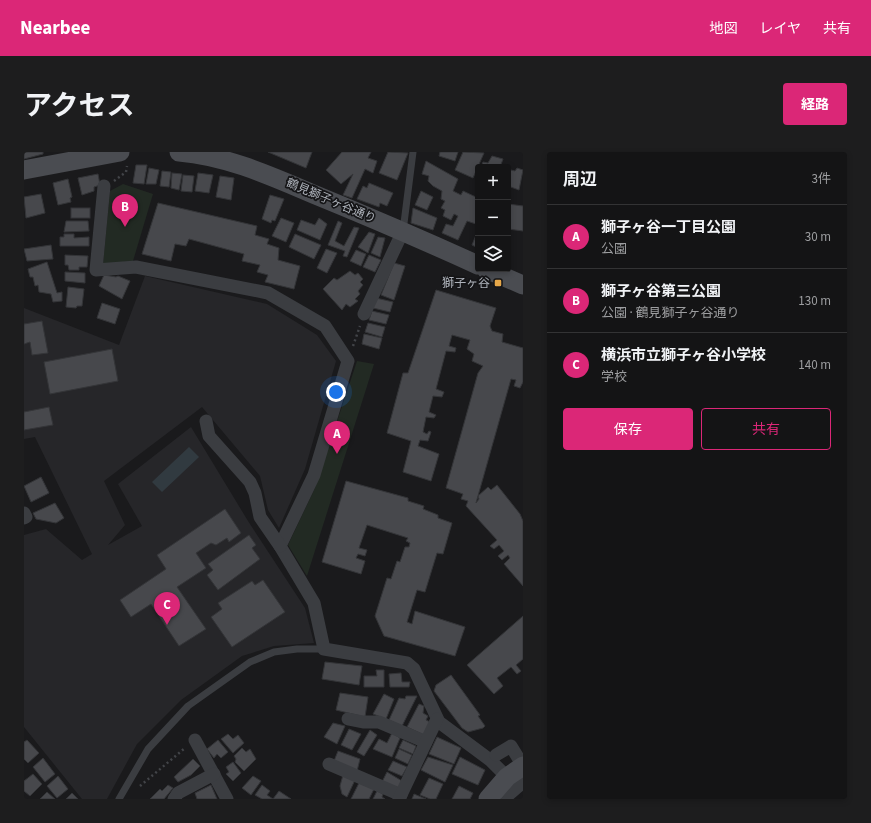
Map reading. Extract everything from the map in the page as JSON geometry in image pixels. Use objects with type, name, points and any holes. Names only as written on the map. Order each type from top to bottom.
[{"type":"street","name":"鶴見獅子ヶ谷通り","points":[[179,152],[214,158],[254,169],[403,231],[475,264]]},
{"type":"street","points":[[24,170],[124,155]]},
{"type":"street","points":[[104,186],[96,270],[136,266],[268,293],[325,326],[348,361],[314,474],[280,546]]},
{"type":"street","points":[[364,314],[403,231]]},
{"type":"street","points":[[493,272],[523,286]]},
{"type":"street","points":[[206,421],[209,436],[250,482],[255,493],[260,518],[280,546],[314,603],[324,648],[407,663],[414,669],[439,722],[515,779]]},
{"type":"street","points":[[24,513],[26,517],[24,518]]},
{"type":"street","points":[[348,719],[363,722],[379,722],[426,742]]},
{"type":"street","points":[[330,764],[400,797],[437,719]]},
{"type":"street","points":[[195,740],[227,799]]},
{"type":"street","points":[[495,798],[515,779],[523,766],[511,746],[496,755]]},
{"type":"street","points":[[174,799],[178,793],[214,774]]},
{"type":"lane","points":[[403,231],[413,152]]},
{"type":"lane","points":[[120,796],[148,749],[188,706],[250,662],[274,652],[324,648]]},
{"type":"path","points":[[104,186],[118,179],[126,172],[124,155]]},
{"type":"path","points":[[348,361],[364,314]]},
{"type":"path","points":[[120,796],[139,786],[195,740]]},
{"type":"shaded area","points":[[123,184],[153,194],[133,261],[103,264],[110,191]]},
{"type":"shaded area","points":[[145,276],[267,304],[317,335],[336,361],[305,469],[279,528],[268,510],[260,476],[202,407],[104,481],[125,525],[108,545],[142,526],[118,484],[191,427],[248,521],[305,608],[314,643],[274,646],[242,656],[181,700],[137,744],[107,799],[82,799],[24,727],[24,535],[46,529],[82,560],[92,554],[35,437],[24,439],[24,308],[119,345]]},
{"type":"shaded area","points":[[357,361],[374,364],[307,576],[288,545],[315,488]]},
{"type":"shaded area","points":[[189,447],[199,457],[162,492],[152,482]]},
{"type":"building","points":[[24,152],[43,152],[43,154],[24,159]]},
{"type":"building","points":[[268,152],[312,152],[306,168]]},
{"type":"building","points":[[342,152],[371,152],[368,158],[377,161],[373,173],[365,169],[352,198],[343,195],[353,174],[341,184],[326,170]]},
{"type":"building","points":[[388,152],[408,153],[397,180],[379,173]]},
{"type":"building","points":[[440,152],[458,152],[455,161],[439,156]]},
{"type":"building","points":[[463,152],[484,153],[479,164],[475,164],[475,173],[473,178],[455,170]]},
{"type":"building","points":[[492,156],[503,159],[501,164],[482,164],[483,162],[488,163]]},
{"type":"building","points":[[426,161],[458,179],[453,191],[461,195],[463,191],[475,197],[475,224],[467,221],[458,240],[442,233],[446,224],[453,226],[458,216],[454,214],[451,220],[443,216],[445,210],[441,208],[445,201],[441,199],[442,191],[428,181],[429,176],[422,174]]},
{"type":"building","points":[[136,165],[147,165],[144,184],[133,183]]},
{"type":"building","points":[[149,168],[159,170],[156,184],[146,184]]},
{"type":"building","points":[[517,168],[523,170],[519,190],[511,187],[511,170],[515,171]]},
{"type":"building","points":[[162,171],[171,172],[169,187],[160,186]]},
{"type":"building","points":[[172,173],[182,174],[179,190],[171,188]]},
{"type":"building","points":[[198,173],[213,175],[209,193],[195,191]]},
{"type":"building","points":[[98,174],[100,185],[94,187],[94,191],[82,195],[78,178]]},
{"type":"building","points":[[183,175],[194,176],[192,192],[181,191]]},
{"type":"building","points":[[220,176],[234,178],[231,200],[216,197]]},
{"type":"building","points":[[68,179],[72,197],[70,198],[71,202],[58,205],[53,183]]},
{"type":"building","points":[[369,183],[393,193],[387,206],[380,203],[379,207],[357,199],[363,186],[367,188]]},
{"type":"building","points":[[421,191],[433,197],[427,210],[415,205]]},
{"type":"building","points":[[41,194],[45,213],[26,218],[24,197]]},
{"type":"building","points":[[270,195],[284,199],[275,221],[272,220],[271,223],[262,219]]},
{"type":"building","points":[[158,203],[257,226],[255,235],[269,239],[267,244],[279,248],[278,260],[300,266],[294,289],[265,282],[268,275],[257,272],[260,265],[242,261],[244,254],[189,239],[186,246],[175,244],[171,261],[142,254]]},
{"type":"building","points":[[511,204],[523,206],[523,231],[511,229]]},
{"type":"building","points":[[71,208],[90,208],[90,218],[71,218]]},
{"type":"building","points":[[413,208],[437,218],[433,230],[411,223]]},
{"type":"building","points":[[281,218],[294,223],[286,242],[272,236]]},
{"type":"building","points":[[319,218],[327,224],[320,240],[297,230],[301,220],[315,225]]},
{"type":"building","points":[[66,221],[88,221],[89,231],[64,232]]},
{"type":"building","points":[[338,221],[342,223],[335,241],[344,246],[354,227],[359,228],[347,257],[343,256],[345,251],[328,245]]},
{"type":"building","points":[[369,232],[375,234],[368,253],[358,247]]},
{"type":"building","points":[[64,234],[74,234],[74,238],[89,237],[89,246],[60,246],[60,237],[64,237]]},
{"type":"building","points":[[295,234],[321,245],[314,259],[289,247]]},
{"type":"building","points":[[378,237],[385,238],[380,257],[371,253]]},
{"type":"building","points":[[475,238],[475,246],[472,245]]},
{"type":"building","points":[[51,245],[53,259],[27,261],[24,249]]},
{"type":"building","points":[[326,249],[337,253],[327,273],[317,268]]},
{"type":"building","points":[[356,250],[366,254],[361,266],[350,261]]},
{"type":"building","points":[[65,255],[88,256],[87,267],[79,267],[79,270],[69,270],[68,265],[65,265]]},
{"type":"building","points":[[369,255],[381,260],[375,272],[363,267]]},
{"type":"building","points":[[47,262],[57,293],[62,292],[62,301],[53,302],[51,294],[39,292],[38,285],[35,286],[33,277],[30,277],[28,269]]},
{"type":"building","points":[[394,263],[405,266],[394,300],[381,295]]},
{"type":"building","points":[[350,271],[355,275],[358,273],[363,279],[360,282],[363,285],[358,291],[360,294],[355,299],[358,301],[350,307],[346,304],[342,310],[323,289],[334,278],[337,280]]},
{"type":"building","points":[[65,272],[85,273],[85,283],[65,281]]},
{"type":"building","points":[[104,275],[118,276],[130,281],[122,299],[99,286]]},
{"type":"building","points":[[68,287],[84,289],[82,306],[77,306],[76,308],[66,307]]},
{"type":"building","points":[[436,290],[496,308],[490,326],[492,331],[503,334],[502,342],[523,348],[523,382],[520,388],[514,386],[516,380],[511,379],[476,503],[479,499],[478,496],[488,487],[491,490],[497,485],[520,514],[523,521],[523,586],[504,564],[510,558],[508,555],[502,560],[498,556],[504,551],[499,545],[494,549],[490,546],[497,540],[466,506],[468,501],[461,499],[463,494],[446,488],[478,373],[483,366],[472,361],[474,354],[467,349],[470,340],[452,335],[449,346],[456,348],[455,352],[446,351],[436,389],[444,392],[442,397],[433,396],[429,412],[436,415],[434,418],[426,417],[423,432],[427,434],[429,431],[431,432],[428,441],[420,440],[418,446],[439,454],[431,481],[403,472],[411,441],[387,433],[403,373],[408,373]]},
{"type":"building","points":[[376,298],[393,302],[390,312],[373,308]]},
{"type":"building","points":[[102,303],[120,309],[115,324],[97,318]]},
{"type":"building","points":[[372,311],[389,315],[386,324],[369,320]]},
{"type":"building","points":[[42,321],[48,353],[32,355],[30,342],[24,344],[24,324]]},
{"type":"building","points":[[368,323],[385,327],[382,337],[365,332]]},
{"type":"building","points":[[364,334],[382,338],[379,349],[362,344]]},
{"type":"building","points":[[112,349],[118,381],[50,394],[44,362]]},
{"type":"building","points":[[49,407],[53,425],[24,430],[24,412]]},
{"type":"building","points":[[41,477],[49,493],[31,502],[24,486]]},
{"type":"building","points":[[346,481],[408,498],[408,501],[424,506],[423,509],[438,515],[438,518],[452,523],[443,554],[437,553],[425,592],[417,590],[407,622],[412,624],[415,611],[465,627],[455,656],[384,636],[375,616],[387,578],[391,579],[397,561],[400,562],[405,547],[409,547],[410,543],[406,541],[408,538],[367,525],[359,548],[367,550],[365,556],[358,554],[356,558],[365,561],[361,574],[322,562]]},
{"type":"building","points":[[55,503],[64,518],[56,523],[36,519],[33,513]]},
{"type":"building","points":[[225,509],[241,533],[229,542],[227,538],[216,545],[211,543],[196,553],[206,568],[177,587],[206,629],[179,646],[151,604],[131,617],[120,600],[166,569],[157,555]]},
{"type":"building","points":[[249,535],[256,545],[252,548],[260,559],[218,590],[207,575],[213,570],[208,564]]},
{"type":"building","points":[[263,580],[285,612],[232,647],[211,617],[222,609],[218,603],[252,581],[255,585]]},
{"type":"building","points":[[523,616],[523,659],[516,665],[521,671],[517,674],[511,667],[497,678],[503,686],[494,694],[467,665]]},
{"type":"building","points":[[325,662],[362,666],[359,685],[322,679]]},
{"type":"building","points":[[376,670],[384,670],[384,687],[364,687],[364,676],[377,676]]},
{"type":"building","points":[[401,673],[402,682],[410,682],[409,687],[390,687],[389,674]]},
{"type":"building","points":[[451,675],[480,715],[478,716],[485,726],[483,728],[468,732],[462,728],[434,691],[436,685]]},
{"type":"building","points":[[340,693],[368,697],[365,717],[336,710]]},
{"type":"building","points":[[384,694],[394,699],[386,719],[373,714]]},
{"type":"building","points":[[406,696],[417,696],[402,726],[389,720],[399,698],[405,699]]},
{"type":"building","points":[[419,704],[424,706],[423,713],[428,716],[426,720],[430,722],[424,735],[407,727]]},
{"type":"building","points":[[333,723],[345,726],[337,744],[324,737]]},
{"type":"building","points":[[349,729],[361,734],[352,750],[341,745]]},
{"type":"building","points":[[370,730],[377,735],[364,756],[357,752]]},
{"type":"building","points":[[392,733],[400,738],[392,757],[373,749],[379,739],[387,743]]},
{"type":"building","points":[[228,734],[233,739],[238,735],[244,743],[233,753],[221,739]]},
{"type":"building","points":[[437,737],[461,748],[454,764],[429,754]]},
{"type":"building","points":[[27,740],[39,753],[28,763],[24,759],[24,742]]},
{"type":"building","points":[[218,740],[228,752],[221,758],[217,754],[214,758],[207,749]]},
{"type":"building","points":[[403,740],[416,746],[413,754],[399,748]]},
{"type":"building","points":[[242,748],[246,752],[250,749],[256,759],[244,771],[235,762],[236,759],[234,756]]},
{"type":"building","points":[[399,749],[412,755],[408,764],[395,758]]},
{"type":"building","points":[[338,751],[360,759],[357,771],[334,761]]},
{"type":"building","points":[[428,757],[453,765],[445,782],[421,770]]},
{"type":"building","points":[[460,757],[485,770],[478,785],[452,774]]},
{"type":"building","points":[[43,758],[55,774],[45,782],[33,767]]},
{"type":"building","points":[[193,759],[200,766],[191,775],[178,782],[174,777]]},
{"type":"building","points":[[393,761],[407,767],[402,776],[388,770]]},
{"type":"building","points":[[233,762],[241,773],[233,781],[226,774],[229,772],[226,767]]},
{"type":"building","points":[[387,772],[402,781],[398,789],[382,782]]},
{"type":"building","points":[[33,774],[42,784],[30,796],[24,791],[24,781]]},
{"type":"building","points":[[343,775],[355,780],[347,797],[342,794],[340,786]]},
{"type":"building","points":[[58,776],[68,789],[57,798],[47,786]]},
{"type":"building","points":[[253,776],[261,781],[251,795],[242,788]]},
{"type":"building","points":[[429,778],[443,784],[436,799],[430,799],[420,795]]},
{"type":"building","points":[[359,783],[374,789],[369,799],[351,799]]},
{"type":"building","points":[[168,785],[173,788],[164,799],[150,799],[160,789],[162,791]]},
{"type":"building","points":[[211,785],[217,799],[197,799],[195,793]]},
{"type":"building","points":[[262,785],[270,791],[267,795],[273,799],[262,799],[255,795]]},
{"type":"building","points":[[459,786],[473,793],[470,799],[452,799]]},
{"type":"building","points":[[279,791],[291,799],[273,799]]},
{"type":"building","points":[[377,791],[383,794],[382,797],[385,799],[373,799]]},
{"type":"building","points":[[47,792],[55,799],[40,799]]},
{"type":"building","points":[[72,793],[78,799],[66,799]]},
{"type":"building","points":[[414,794],[426,799],[412,799]]},
{"type":"place","name":"獅子ヶ谷第三公園","points":[[125,227]]},
{"type":"place","name":"獅子ヶ谷","points":[[498,283]]},
{"type":"place","name":"獅子ヶ谷一丁目公園","points":[[337,454]]},
{"type":"place","name":"横浜市立獅子ヶ谷小学校","points":[[167,625]]}]
